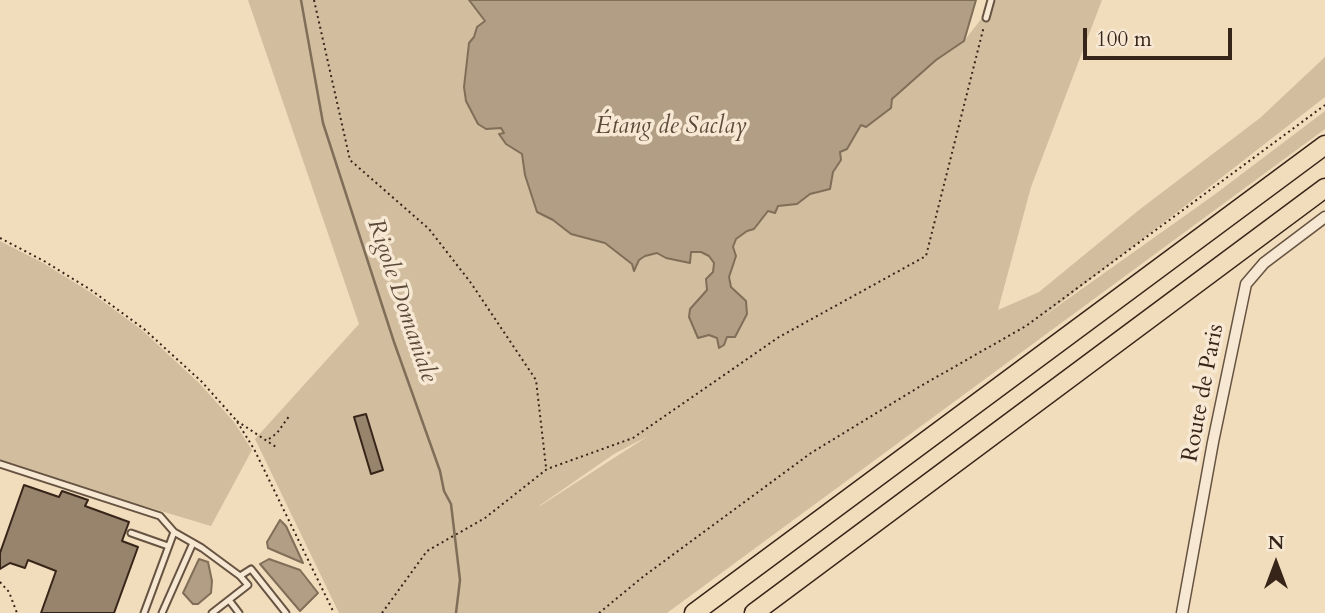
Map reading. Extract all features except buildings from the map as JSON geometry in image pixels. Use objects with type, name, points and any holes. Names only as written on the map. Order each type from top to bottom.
[{"type":"highway","points":[[694,613],[1325,145]]},
{"type":"highway","points":[[754,613],[1325,188]]},
{"type":"street","name":"Route de Paris","points":[[1182,613],[1213,442],[1246,284],[1264,262],[1325,217]]},
{"type":"lane","points":[[986,18],[991,0]]},
{"type":"lane","points":[[0,464],[160,516],[174,532],[240,576],[248,585],[212,613]]},
{"type":"lane","points":[[144,613],[174,532]]},
{"type":"lane","points":[[131,533],[168,546]]},
{"type":"lane","points":[[162,613],[193,543]]},
{"type":"lane","points":[[240,576],[251,569],[286,613]]},
{"type":"lane","points":[[229,600],[239,613]]},
{"type":"path","points":[[314,0],[350,160],[429,229],[471,283],[536,380],[547,469]]},
{"type":"path","points":[[382,613],[426,551],[485,517],[547,469],[633,438],[779,337],[926,256],[986,18]]},
{"type":"path","points":[[598,613],[811,453],[1026,326],[1325,105]]},
{"type":"path","points":[[0,238],[91,290],[144,329],[202,382],[236,421],[254,449],[334,613]]},
{"type":"path","points":[[268,440],[277,433],[290,415]]},
{"type":"path","points":[[236,421],[276,447]]},
{"type":"path","points":[[0,582],[9,592],[17,613]]},
{"type":"shaded area","points":[[248,0],[469,0],[485,22],[477,27],[474,37],[486,129],[501,128],[504,133],[500,134],[506,144],[522,154],[525,175],[537,212],[571,234],[604,243],[637,268],[639,261],[645,256],[657,253],[666,258],[690,262],[690,252],[701,252],[709,256],[714,263],[713,272],[706,279],[707,290],[690,309],[709,335],[717,338],[719,347],[741,325],[746,301],[731,287],[729,276],[736,256],[733,247],[736,239],[754,229],[768,211],[778,206],[797,204],[810,194],[829,189],[833,172],[840,160],[840,152],[847,149],[861,125],[867,127],[891,108],[891,99],[936,60],[964,41],[996,0],[1102,0],[1031,187],[998,310],[1039,292],[1139,210],[1260,118],[1325,57],[1325,97],[1041,318],[1214,195],[1325,111],[1325,129],[667,613],[339,613],[255,439],[359,324]],"holes":[[[648,436],[540,506],[614,454]]]},
{"type":"shaded area","points":[[0,241],[90,292],[142,330],[200,384],[234,422],[252,450],[211,526],[0,463]]},
{"type":"water","name":"Étang de Saclay","points":[[469,0],[976,0],[964,41],[936,60],[892,99],[891,108],[866,127],[861,125],[847,149],[840,152],[841,160],[833,172],[830,189],[810,194],[797,204],[778,206],[775,213],[768,211],[754,229],[736,239],[733,247],[736,256],[729,277],[731,287],[746,301],[747,314],[735,337],[727,337],[724,345],[719,348],[717,338],[709,335],[698,338],[689,317],[690,309],[707,290],[706,279],[713,272],[714,263],[709,256],[701,252],[691,252],[690,263],[666,258],[657,253],[639,260],[634,271],[632,264],[605,243],[571,234],[537,212],[525,175],[522,154],[506,144],[499,134],[504,133],[501,128],[486,129],[478,124],[466,101],[464,87],[469,43],[477,27],[485,21]]},
{"type":"water","points":[[280,520],[286,526],[303,563],[268,548],[267,542]]},
{"type":"water","points":[[199,559],[208,562],[212,581],[211,593],[198,604],[193,604],[183,593]]},
{"type":"water","points":[[269,559],[300,570],[318,593],[300,611],[260,564]]},
{"type":"waterway","name":"Rigole Domaniale","points":[[301,0],[323,123],[394,342],[440,471],[444,491],[451,504],[460,580],[456,613]]}]
